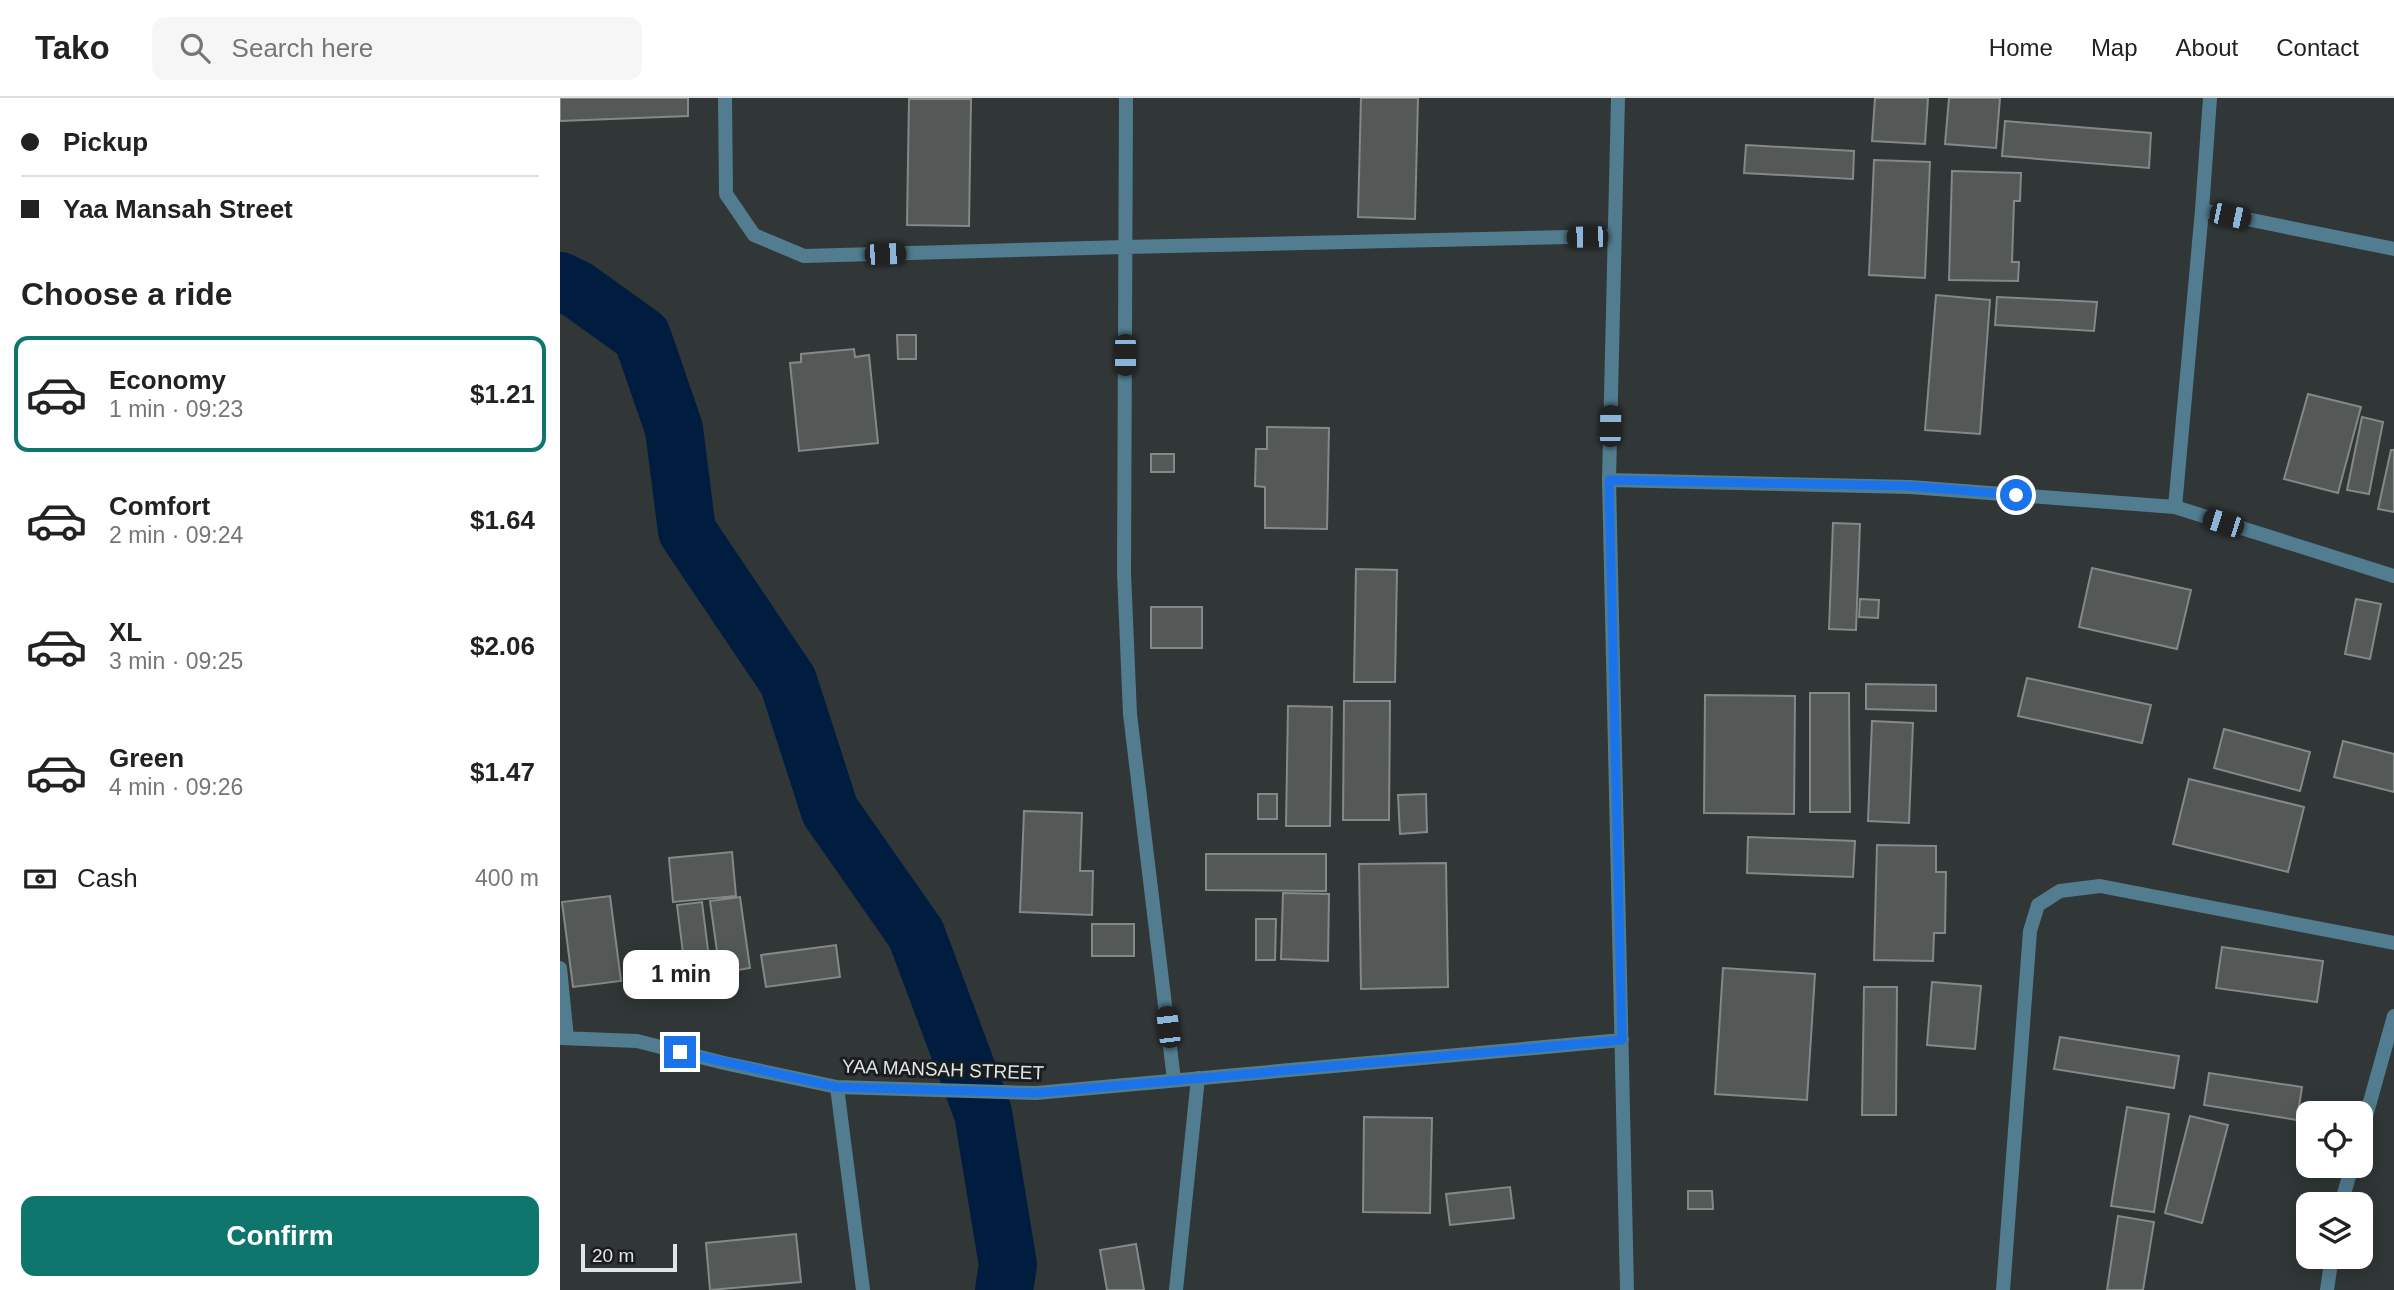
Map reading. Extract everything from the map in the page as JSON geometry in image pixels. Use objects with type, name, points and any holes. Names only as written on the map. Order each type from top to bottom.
[{"type":"street","points":[[725,98],[726,194],[754,235],[804,257],[1614,236]]},
{"type":"street","points":[[1126,98],[1124,573],[1130,714],[1174,1080]]},
{"type":"street","points":[[1618,98],[1609,480],[1627,1290]]},
{"type":"street","points":[[2175,507],[2210,98]]},
{"type":"street","points":[[2202,211],[2394,249]]},
{"type":"street","points":[[1609,480],[1910,486],[2175,507],[2394,576]]},
{"type":"street","points":[[2003,1290],[2030,931],[2038,905],[2060,891],[2100,886],[2394,943]]},
{"type":"street","points":[[560,968],[563,1038]]},
{"type":"street","points":[[2370,1101],[2394,1016]]},
{"type":"street","name":"YAA MANSAH STREET","points":[[563,1038],[636,1041],[837,1087],[1036,1093],[1622,1040]]},
{"type":"street","points":[[1176,1290],[1198,1078]]},
{"type":"street","points":[[837,1087],[863,1290]]},
{"type":"street","points":[[2327,1290],[2330,1269]]},
{"type":"building","points":[[560,98],[688,98],[688,116],[560,121]]},
{"type":"building","points":[[1361,98],[1418,98],[1415,219],[1358,217]]},
{"type":"building","points":[[1875,98],[1928,98],[1925,144],[1872,141]]},
{"type":"building","points":[[1949,98],[2000,98],[1996,148],[1945,144]]},
{"type":"building","points":[[909,99],[971,99],[969,226],[907,225]]},
{"type":"building","points":[[2005,121],[2151,133],[2149,168],[2002,156]]},
{"type":"building","points":[[1746,145],[1854,151],[1853,179],[1744,173]]},
{"type":"building","points":[[1874,160],[1930,162],[1925,278],[1869,275]]},
{"type":"building","points":[[1952,171],[2021,173],[2020,201],[2014,201],[2012,262],[2019,262],[2018,281],[1949,280]]},
{"type":"building","points":[[1936,295],[1990,300],[1980,434],[1925,430]]},
{"type":"building","points":[[1997,297],[2097,302],[2094,331],[1995,325]]},
{"type":"building","points":[[897,335],[916,335],[916,359],[898,359]]},
{"type":"building","points":[[854,349],[855,357],[869,355],[878,443],[799,451],[790,363],[801,362],[801,354]]},
{"type":"building","points":[[2308,394],[2361,407],[2338,493],[2284,479]]},
{"type":"building","points":[[2362,417],[2383,422],[2369,494],[2347,490]]},
{"type":"building","points":[[1267,427],[1329,428],[1327,529],[1265,528],[1265,487],[1255,486],[1256,449],[1267,449]]},
{"type":"building","points":[[2391,450],[2394,450],[2394,512],[2378,509]]},
{"type":"building","points":[[1151,454],[1174,454],[1174,472],[1151,472]]},
{"type":"building","points":[[1833,523],[1860,524],[1856,630],[1829,629]]},
{"type":"building","points":[[2092,568],[2191,590],[2177,649],[2079,627]]},
{"type":"building","points":[[1356,569],[1397,570],[1395,682],[1354,682]]},
{"type":"building","points":[[1860,599],[1879,600],[1878,618],[1859,617]]},
{"type":"building","points":[[2356,599],[2381,604],[2370,659],[2345,654]]},
{"type":"building","points":[[1151,607],[1202,607],[1202,648],[1151,648]]},
{"type":"building","points":[[2027,678],[2151,705],[2142,743],[2018,716]]},
{"type":"building","points":[[1866,684],[1936,685],[1936,711],[1866,709]]},
{"type":"building","points":[[1810,693],[1849,693],[1850,812],[1810,812]]},
{"type":"building","points":[[1705,695],[1795,696],[1794,814],[1704,813]]},
{"type":"building","points":[[1344,701],[1390,701],[1389,820],[1343,820]]},
{"type":"building","points":[[1288,706],[1332,707],[1330,826],[1286,826]]},
{"type":"building","points":[[1872,721],[1913,723],[1909,823],[1868,821]]},
{"type":"building","points":[[2224,729],[2310,752],[2300,791],[2214,768]]},
{"type":"building","points":[[2343,741],[2394,754],[2394,792],[2334,777]]},
{"type":"building","points":[[2189,779],[2304,807],[2288,872],[2173,844]]},
{"type":"building","points":[[1258,794],[1277,794],[1277,819],[1258,819]]},
{"type":"building","points":[[1426,794],[1427,832],[1400,834],[1398,795]]},
{"type":"building","points":[[1024,811],[1082,813],[1080,871],[1093,871],[1092,915],[1020,912]]},
{"type":"building","points":[[1748,837],[1855,841],[1853,877],[1747,873]]},
{"type":"building","points":[[1877,845],[1936,846],[1936,872],[1946,872],[1945,933],[1934,933],[1933,961],[1874,960]]},
{"type":"building","points":[[732,852],[736,896],[673,902],[669,858]]},
{"type":"building","points":[[1206,854],[1326,854],[1326,891],[1206,890]]},
{"type":"building","points":[[1446,863],[1448,987],[1361,989],[1359,864]]},
{"type":"building","points":[[1283,893],[1329,894],[1328,961],[1281,959]]},
{"type":"building","points":[[610,896],[621,981],[573,987],[562,902]]},
{"type":"building","points":[[740,897],[750,968],[720,973],[710,901]]},
{"type":"building","points":[[702,902],[711,974],[686,977],[677,905]]},
{"type":"building","points":[[1256,919],[1276,919],[1275,960],[1256,960]]},
{"type":"building","points":[[1092,924],[1134,924],[1134,956],[1092,956]]},
{"type":"building","points":[[836,945],[840,977],[766,987],[761,955]]},
{"type":"building","points":[[2222,947],[2323,961],[2317,1002],[2216,988]]},
{"type":"building","points":[[1723,968],[1815,974],[1807,1100],[1715,1094]]},
{"type":"building","points":[[1932,982],[1981,986],[1975,1049],[1927,1045]]},
{"type":"building","points":[[1864,987],[1897,987],[1896,1115],[1862,1115]]},
{"type":"building","points":[[2060,1037],[2179,1056],[2174,1088],[2054,1069]]},
{"type":"building","points":[[2209,1073],[2302,1087],[2300,1101],[2296,1101],[2296,1120],[2204,1105]]},
{"type":"building","points":[[2127,1107],[2169,1114],[2154,1212],[2111,1206]]},
{"type":"building","points":[[2190,1116],[2228,1125],[2202,1223],[2165,1213]]},
{"type":"building","points":[[1364,1117],[1432,1118],[1430,1213],[1363,1212]]},
{"type":"building","points":[[1510,1187],[1514,1218],[1450,1225],[1446,1194]]},
{"type":"building","points":[[1688,1191],[1712,1191],[1713,1209],[1688,1209]]},
{"type":"building","points":[[2118,1216],[2154,1222],[2143,1290],[2107,1290]]},
{"type":"building","points":[[796,1234],[801,1282],[710,1290],[706,1243]]},
{"type":"building","points":[[1136,1244],[1144,1290],[1107,1290],[1100,1250]]},
{"type":"waterway","points":[[560,281],[578,290],[642,336],[674,429],[687,531],[788,681],[830,811],[916,934],[983,1113],[1008,1265],[1004,1290]]},
{"type":"route","points":[[680,1052],[837,1087],[1036,1093],[1622,1040],[1609,480],[1910,486],[2016,495]]}]
